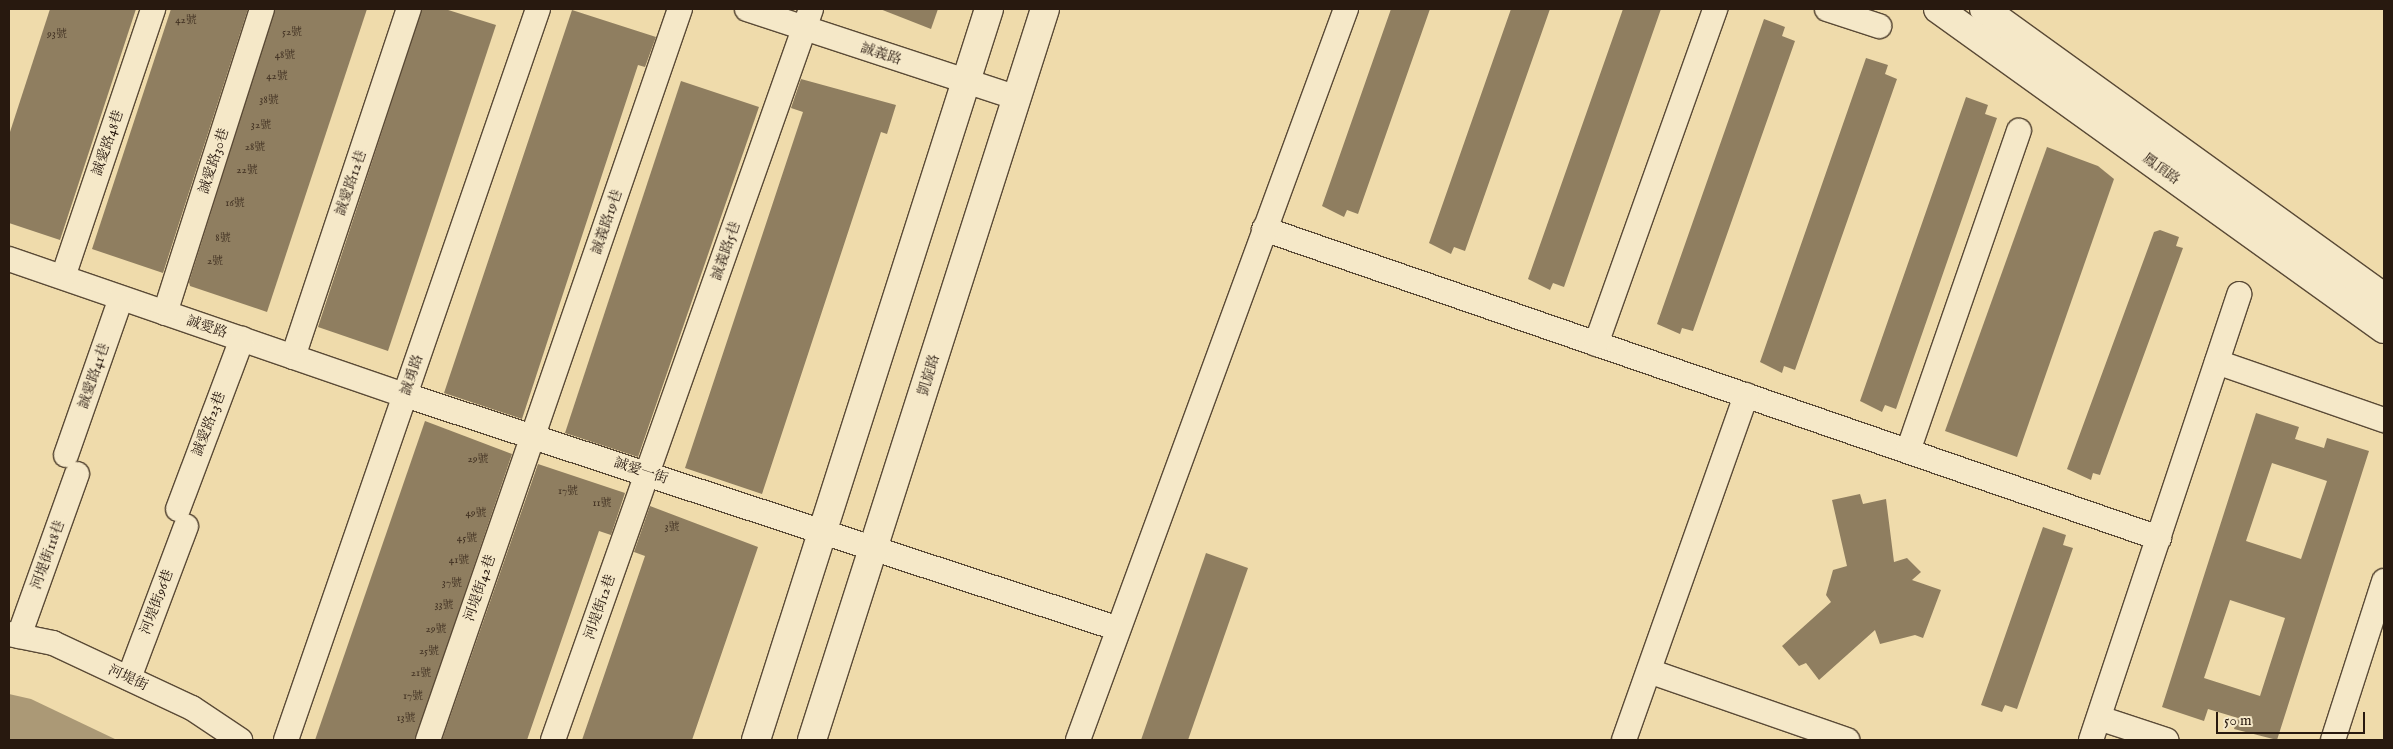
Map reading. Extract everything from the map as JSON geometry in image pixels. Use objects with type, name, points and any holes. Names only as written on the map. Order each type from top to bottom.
[{"type":"street","name":"誠愛路48巷","points":[[63,277],[153,9]]},
{"type":"street","name":"誠愛路30巷","points":[[165,312],[262,9]]},
{"type":"street","name":"誠愛路12巷","points":[[293,357],[409,9]]},
{"type":"street","name":"誠勇路","points":[[286,740],[538,9]]},
{"type":"street","name":"誠義路19巷","points":[[533,436],[680,9]]},
{"type":"street","name":"誠義路","points":[[747,9],[808,18],[964,82],[1015,96]]},
{"type":"street","points":[[756,740],[825,530],[964,82],[989,9]]},
{"type":"street","name":"凱旋路","points":[[812,740],[876,547],[1015,96],[1045,9]]},
{"type":"street","points":[[1078,740],[1116,628],[1346,9]]},
{"type":"street","points":[[1596,344],[1715,9]]},
{"type":"street","points":[[1827,9],[1879,26]]},
{"type":"street","name":"鳳頂路","points":[[1938,9],[2384,329]]},
{"type":"street","name":"鳳頂路","points":[[1984,9],[2384,298]]},
{"type":"street","name":"誠義路5巷","points":[[648,473],[808,18]]},
{"type":"street","points":[[1908,451],[2019,130]]},
{"type":"street","points":[[1264,230],[2159,538]]},
{"type":"street","name":"誠愛路","points":[[9,259],[405,395]]},
{"type":"street","points":[[2091,740],[2239,294]]},
{"type":"street","name":"誠愛路41巷","points":[[72,464],[121,298]]},
{"type":"street","name":"誠愛路23巷","points":[[182,518],[242,339]]},
{"type":"street","points":[[2217,362],[2384,420]]},
{"type":"street","name":"誠愛一街","points":[[405,395],[825,530],[1116,628]]},
{"type":"street","points":[[1624,740],[1746,395]]},
{"type":"street","name":"河堤街42巷","points":[[428,740],[533,436]]},
{"type":"street","name":"河堤街118巷","points":[[14,635],[72,464]]},
{"type":"street","name":"河堤街12巷","points":[[554,740],[648,473]]},
{"type":"street","name":"河堤街96巷","points":[[129,678],[182,518]]},
{"type":"street","points":[[2333,740],[2384,581]]},
{"type":"street","name":"河堤街","points":[[14,635],[53,643],[129,678],[192,708],[240,740]]},
{"type":"street","points":[[1649,671],[1847,740]]},
{"type":"street","points":[[2098,718],[2166,740]]},
{"type":"shaded area","points":[[9,694],[31,699],[117,740],[9,740]]},
{"type":"building","points":[[50,9],[136,9],[60,240],[9,223],[9,135]]},
{"type":"building","points":[[171,9],[248,9],[163,273],[92,249]]},
{"type":"building","points":[[275,9],[367,9],[267,312],[190,286],[189,282]]},
{"type":"building","points":[[422,9],[445,9],[496,25],[388,351],[318,327]]},
{"type":"building","points":[[880,9],[938,9],[931,29]]},
{"type":"building","points":[[1391,9],[1430,9],[1358,214],[1347,210],[1344,217],[1322,206]]},
{"type":"building","points":[[1511,9],[1550,9],[1465,251],[1454,247],[1451,254],[1429,243]]},
{"type":"building","points":[[1623,9],[1661,9],[1564,287],[1553,283],[1550,290],[1528,279]]},
{"type":"building","points":[[572,10],[656,37],[645,67],[638,65],[522,419],[444,393]]},
{"type":"building","points":[[1764,19],[1785,27],[1782,36],[1795,41],[1693,331],[1682,328],[1680,334],[1657,324]]},
{"type":"building","points":[[1866,58],[1888,65],[1885,74],[1897,79],[1795,370],[1784,366],[1782,373],[1760,362]]},
{"type":"building","points":[[801,79],[896,105],[887,134],[881,132],[762,494],[685,468],[803,112],[791,108]]},
{"type":"building","points":[[681,81],[759,107],[638,457],[565,433]]},
{"type":"building","points":[[1966,97],[1988,105],[1985,114],[1997,118],[1896,409],[1885,405],[1882,412],[1860,401]]},
{"type":"building","points":[[2047,147],[2098,166],[2114,179],[2017,457],[1945,431]]},
{"type":"building","points":[[2160,230],[2179,237],[2176,246],[2183,248],[2100,475],[2093,473],[2091,480],[2067,469],[2154,232]]},
{"type":"building","points":[[2256,413],[2299,427],[2295,439],[2324,448],[2327,438],[2369,451],[2277,740],[2234,729],[2238,718],[2208,709],[2204,721],[2162,707]],"holes":[[[2272,463],[2327,481],[2301,559],[2246,541]],[[2230,600],[2285,618],[2260,696],[2204,678]]]},
{"type":"building","points":[[425,421],[512,454],[415,740],[315,740]]},
{"type":"building","points":[[538,464],[625,493],[611,535],[599,531],[527,740],[442,740]]},
{"type":"building","points":[[1860,494],[1863,504],[1886,499],[1894,562],[1907,558],[1921,572],[1912,580],[1941,590],[1923,638],[1915,635],[1880,644],[1875,630],[1819,680],[1806,663],[1799,666],[1782,646],[1831,602],[1826,595],[1833,570],[1847,566],[1832,500]]},
{"type":"building","points":[[650,506],[758,547],[692,740],[582,740],[645,556],[634,552]]},
{"type":"building","points":[[2043,527],[2066,535],[2063,545],[2073,548],[2017,709],[2005,705],[2002,712],[1981,705]]},
{"type":"building","points":[[1206,553],[1248,568],[1188,740],[1141,740]]}]
